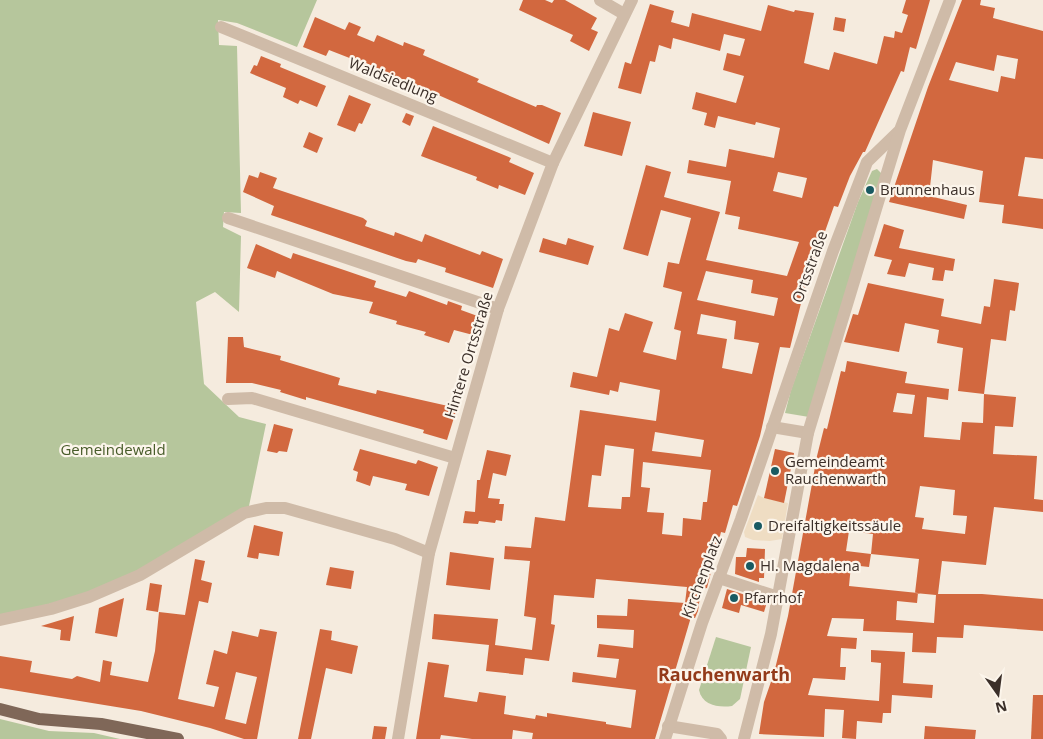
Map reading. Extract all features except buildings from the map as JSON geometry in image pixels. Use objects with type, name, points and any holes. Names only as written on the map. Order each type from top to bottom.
[{"type":"main road","points":[[0,709],[39,719],[101,724],[178,739]]},
{"type":"street","points":[[600,0],[624,14]]},
{"type":"street","name":"Hintere Ortsstraße","points":[[398,739],[429,553],[498,309],[553,163],[632,0]]},
{"type":"street","name":"Ortsstraße","points":[[808,433],[900,130],[949,0]]},
{"type":"street","name":"Waldsiedlung","points":[[221,27],[553,163]]},
{"type":"street","name":"Ortsstraße","points":[[772,427],[833,250],[867,162],[900,130]]},
{"type":"street","points":[[228,218],[498,309]]},
{"type":"street","points":[[228,398],[252,398],[455,458]]},
{"type":"street","points":[[744,739],[778,597],[808,433],[772,427]]},
{"type":"street","name":"Kirchenplatz","points":[[666,733],[772,427]]},
{"type":"street","points":[[0,620],[51,609],[89,597],[140,575],[244,513],[266,508],[285,508],[395,539],[429,553]]},
{"type":"street","points":[[719,578],[778,597]]},
{"type":"street","points":[[666,733],[717,734],[720,739]]},
{"type":"green space","name":"Gemeindewald","points":[[0,0],[317,0],[297,47],[237,23],[218,20],[219,45],[237,46],[241,213],[224,212],[223,227],[241,236],[239,312],[215,292],[196,302],[204,384],[239,417],[266,424],[249,506],[164,558],[110,584],[42,606],[0,615]]},
{"type":"green space","points":[[877,169],[882,174],[809,417],[785,413],[791,390],[858,202],[872,171]]},
{"type":"green space","points":[[716,637],[751,647],[740,699],[732,706],[716,706],[711,704],[703,699],[699,690]]},
{"type":"green space","points":[[0,719],[49,731],[94,733],[120,739],[0,739]]},
{"type":"shaded area","points":[[758,495],[788,503],[782,539],[770,541],[753,540],[745,537],[744,532]]},
{"type":"place","name":"Brunnenhaus","points":[[870,190]]},
{"type":"place","name":"Gemeindeamt Rauchenwarth","points":[[775,471]]},
{"type":"place","name":"Dreifaltigkeitssäule","points":[[758,526]]},
{"type":"place","name":"Hl. Magdalena","points":[[750,566]]},
{"type":"place","name":"Pfarrhof","points":[[734,598]]},
{"type":"district","name":"Rauchenwarth","points":[[724,675]]}]
